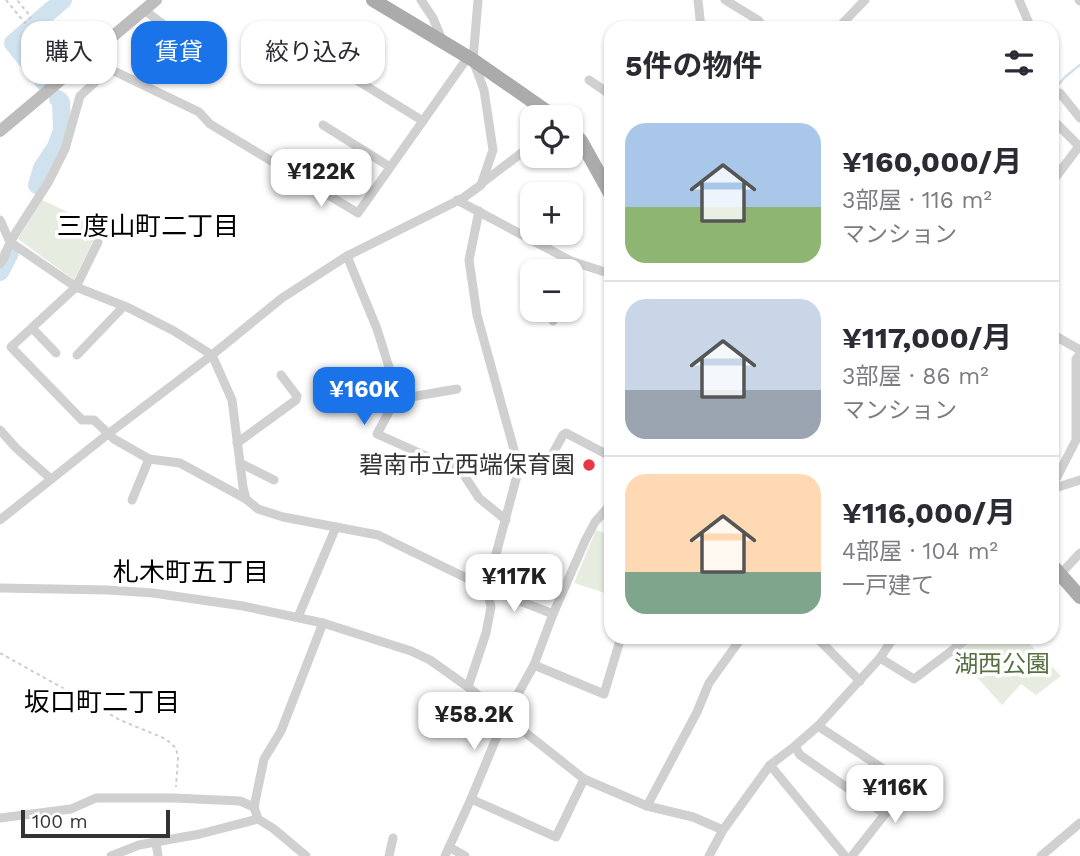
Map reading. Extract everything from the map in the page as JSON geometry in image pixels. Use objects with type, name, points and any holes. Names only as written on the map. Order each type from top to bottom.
[{"type":"main road","points":[[0,131],[156,0]]},
{"type":"main road","points":[[373,0],[470,58],[538,105]]},
{"type":"main road","points":[[583,146],[604,183]]},
{"type":"main road","points":[[1059,579],[1080,597]]},
{"type":"street","points":[[421,0],[443,41]]},
{"type":"street","points":[[0,264],[9,242],[49,181],[65,149],[80,96],[106,72],[114,71],[199,112],[210,124],[358,213],[470,58],[478,0]]},
{"type":"street","points":[[698,0],[700,21]]},
{"type":"street","points":[[725,0],[759,21]]},
{"type":"street","points":[[845,21],[865,0]]},
{"type":"street","points":[[1019,0],[1028,21]]},
{"type":"street","points":[[144,10],[159,21]]},
{"type":"street","points":[[470,58],[484,90],[494,150],[481,184]]},
{"type":"street","points":[[589,80],[604,90]]},
{"type":"street","points":[[363,84],[423,121]]},
{"type":"street","points":[[1060,93],[1080,118]]},
{"type":"street","points":[[323,125],[390,167]]},
{"type":"street","points":[[1059,126],[1080,146],[1059,173]]},
{"type":"street","points":[[1,518],[282,298],[347,256],[463,198],[520,154]]},
{"type":"street","points":[[457,200],[566,259]]},
{"type":"street","points":[[468,687],[486,633],[491,607],[487,588],[519,468],[477,314],[469,260],[479,211]]},
{"type":"street","points":[[0,220],[9,242],[76,287],[124,306],[174,331],[212,355],[232,400],[246,499]]},
{"type":"street","points":[[98,242],[76,287],[11,347],[82,420],[94,420],[114,439],[149,459],[180,463],[246,499],[258,509],[283,517],[378,535],[487,588],[553,614]]},
{"type":"street","points":[[347,256],[377,329],[399,399]]},
{"type":"street","points":[[583,265],[604,272]]},
{"type":"street","points":[[77,355],[124,306]]},
{"type":"street","points":[[33,329],[57,353]]},
{"type":"street","points":[[1059,338],[1080,352],[1076,359],[1076,440],[1059,474]]},
{"type":"street","points":[[237,443],[296,400],[298,396],[281,375]]},
{"type":"street","points":[[457,389],[399,399],[377,434],[462,472],[478,498],[506,520]]},
{"type":"street","points":[[0,430],[51,479]]},
{"type":"street","points":[[519,468],[552,455],[566,433],[604,453]]},
{"type":"street","points":[[132,500],[149,459]]},
{"type":"street","points":[[240,463],[274,480]]},
{"type":"street","points":[[1059,486],[1080,480]]},
{"type":"street","points":[[465,856],[447,851],[505,717],[534,665],[553,614],[595,522],[604,512]]},
{"type":"street","points":[[298,617],[336,527]]},
{"type":"street","points":[[1059,571],[1080,552]]},
{"type":"street","points":[[0,588],[153,593],[243,606],[323,623],[411,651],[430,660],[468,687],[584,779],[647,806],[693,817],[723,830]]},
{"type":"street","points":[[306,856],[258,819],[254,807],[264,760],[281,731],[323,623]]},
{"type":"street","points":[[534,665],[604,694],[619,644]]},
{"type":"street","points":[[647,806],[697,712],[709,683],[736,644]]},
{"type":"street","points":[[823,644],[860,681]]},
{"type":"street","points":[[709,856],[723,830],[770,765],[818,726],[860,681],[889,644]]},
{"type":"street","points":[[880,658],[914,679],[961,644]]},
{"type":"street","points":[[818,726],[914,789]]},
{"type":"street","points":[[795,746],[800,755],[885,814]]},
{"type":"street","points":[[770,765],[845,856]]},
{"type":"street","points":[[471,799],[556,837],[584,779]]},
{"type":"street","points":[[852,856],[885,814],[923,780]]},
{"type":"street","points":[[0,818],[71,809],[96,798],[240,801],[254,807]]},
{"type":"street","points":[[111,856],[139,845],[200,834],[258,819]]},
{"type":"street","points":[[1041,856],[1080,822]]},
{"type":"street","points":[[389,856],[393,838]]},
{"type":"street","points":[[156,842],[158,856]]},
{"type":"path","points":[[6,0],[25,23],[31,18],[17,0]]},
{"type":"path","points":[[0,653],[120,720],[166,739],[176,748],[178,758],[174,798]]},
{"type":"green space","points":[[42,200],[100,227],[74,280],[18,239]]},
{"type":"green space","points":[[596,530],[604,533],[604,593],[574,583]]},
{"type":"green space","name":"湖西公園","points":[[969,644],[1030,644],[1061,676],[1036,695],[1021,684],[1002,705],[956,654]]},
{"type":"waterway","points":[[47,85],[13,43],[63,0]]},
{"type":"waterway","points":[[1059,84],[1080,65]]},
{"type":"waterway","points":[[37,185],[42,168],[56,147],[62,130],[61,102],[58,99]]},
{"type":"waterway","points":[[0,272],[10,253]]},
{"type":"place","name":"碧南市立西端保育園","points":[[589,465]]},
{"type":"district","name":"三度山町二丁目","points":[[148,226]]},
{"type":"district","name":"札木町五丁目","points":[[191,572]]},
{"type":"district","name":"坂口町二丁目","points":[[102,702]]}]
